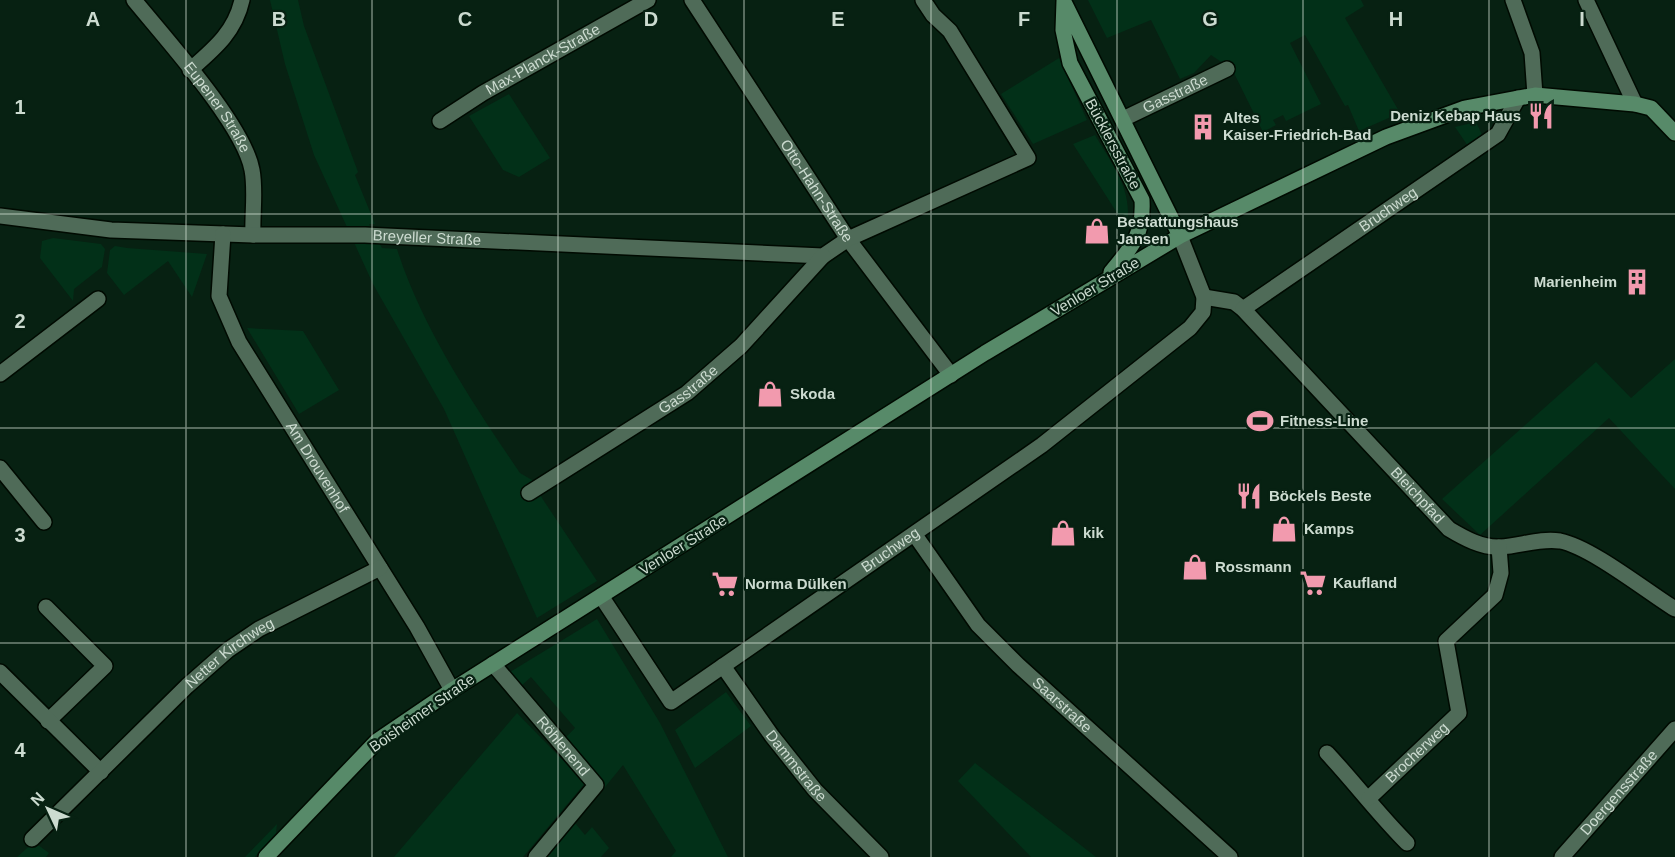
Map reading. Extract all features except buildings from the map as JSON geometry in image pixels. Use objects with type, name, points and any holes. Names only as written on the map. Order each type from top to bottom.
[{"type":"main road","name":"Bücklersstraße","points":[[1063,0],[1180,236]]},
{"type":"main road","name":"Bücklersstraße","points":[[1063,0],[1063,30],[1070,63],[1142,200],[1143,221],[1135,243],[1105,280]]},
{"type":"main road","name":"Venloer Straße","points":[[601,596],[951,375],[1180,236],[1386,137],[1465,108],[1535,95],[1635,104]]},
{"type":"main road","points":[[1635,104],[1651,108],[1675,133]]},
{"type":"main road","name":"Boisheimer Straße","points":[[266,857],[377,741],[452,690],[601,596]]},
{"type":"street","name":"Eupener Straße","points":[[134,0],[238,135],[252,170],[253,235]]},
{"type":"street","points":[[190,70],[224,40],[239,16],[242,0]]},
{"type":"street","name":"Max-Planck-Straße","points":[[440,121],[483,93],[648,0]]},
{"type":"street","name":"Otto-Hahn-Straße","points":[[692,0],[848,239],[951,375]]},
{"type":"street","points":[[823,256],[848,239],[1028,158],[950,31],[933,15],[923,0]]},
{"type":"street","points":[[1513,0],[1532,53],[1535,95]]},
{"type":"street","points":[[1586,0],[1635,104]]},
{"type":"street","name":"Gasstraße","points":[[1124,119],[1227,69]]},
{"type":"street","name":"Bruchweg","points":[[1243,309],[1497,134],[1518,98]]},
{"type":"street","name":"Breyeller Straße","points":[[0,216],[111,230],[253,235],[365,235],[823,256]]},
{"type":"street","name":"Am Drouvenhof","points":[[223,234],[219,296],[239,342],[380,568],[452,690]]},
{"type":"street","points":[[1180,236],[1204,305]]},
{"type":"street","name":"Gasstraße","points":[[529,493],[687,393],[741,346],[823,256]]},
{"type":"street","points":[[0,374],[98,299]]},
{"type":"street","name":"Bleichpfad","points":[[1204,305],[1234,302],[1243,309],[1449,529],[1476,543],[1499,547],[1541,540],[1562,542],[1581,549],[1675,609]]},
{"type":"street","name":"Bruchweg","points":[[601,596],[671,702],[915,535],[1032,451],[1190,328],[1204,305]]},
{"type":"street","points":[[0,468],[44,522]]},
{"type":"street","name":"Saarstraße","points":[[915,535],[978,625],[1018,665],[1230,857]]},
{"type":"street","name":"Brocherweg","points":[[1369,798],[1459,713],[1446,641],[1495,595],[1501,573],[1499,547]]},
{"type":"street","name":"Netter Kirchweg","points":[[32,839],[187,686],[228,650],[259,629],[380,568]]},
{"type":"street","points":[[46,607],[105,666],[48,721]]},
{"type":"street","name":"Röhlenend","points":[[493,664],[596,784],[536,857]]},
{"type":"street","name":"Dammstraße","points":[[723,666],[772,736],[815,790],[880,857]]},
{"type":"street","points":[[0,672],[101,772]]},
{"type":"street","name":"Doergensstraße","points":[[1562,857],[1675,729]]},
{"type":"street","points":[[1327,753],[1369,798],[1377,813],[1407,843]]},
{"type":"green space","points":[[270,0],[298,0],[304,26],[358,172],[355,175],[375,224],[369,224],[382,248],[397,249],[420,308],[467,393],[520,473],[532,480],[597,581],[537,618],[444,409],[373,284],[314,155],[285,64]]},
{"type":"green space","points":[[1088,0],[1361,0],[1364,6],[1345,18],[1400,113],[1359,131],[1348,105],[1345,106],[1305,35],[1290,43],[1321,104],[1286,121],[1283,115],[1273,120],[1276,125],[1263,132],[1232,69],[1211,55],[1194,73],[1180,79],[1151,20],[1107,38]]},
{"type":"green space","points":[[1059,58],[1087,120],[1033,144],[1001,94]]},
{"type":"green space","points":[[509,94],[550,158],[519,177],[503,170],[469,116]]},
{"type":"green space","points":[[1476,122],[1484,139],[1470,149],[1455,127]]},
{"type":"green space","points":[[1095,135],[1120,178],[1127,202],[1126,227],[1073,144]]},
{"type":"green space","points":[[53,238],[101,244],[105,249],[102,267],[74,289],[73,301],[40,258],[42,241]]},
{"type":"green space","points":[[115,246],[207,254],[192,297],[168,261],[124,295],[107,273],[110,250]]},
{"type":"green space","points":[[247,328],[303,331],[339,390],[299,414]]},
{"type":"green space","points":[[1675,359],[1675,489],[1609,418],[1480,535],[1442,499],[1596,362],[1631,398]]},
{"type":"green space","points":[[597,619],[660,723],[728,857],[671,857],[676,851],[623,765],[601,792],[602,781],[566,737],[575,728],[531,677],[521,686],[510,672]]},
{"type":"green space","points":[[726,692],[751,726],[695,768],[675,730]]},
{"type":"green space","points":[[517,713],[585,783],[523,857],[394,857]]},
{"type":"green space","points":[[975,763],[1096,857],[1031,857],[958,781]]},
{"type":"green space","points":[[575,823],[585,835],[592,827],[609,848],[601,857],[547,857]]},
{"type":"green space","points":[[277,824],[276,833],[255,857],[245,857]]},
{"type":"green space","points":[[34,842],[49,853],[46,857],[17,857]]},
{"type":"place","name":"Deniz Kebap Haus","points":[[1541,116]]},
{"type":"place","name":"Altes Kaiser-Friedrich-Bad","points":[[1203,127]]},
{"type":"place","name":"Bestattungshaus Jansen","points":[[1097,231]]},
{"type":"place","name":"Marienheim","points":[[1637,282]]},
{"type":"place","name":"Skoda","points":[[770,394]]},
{"type":"place","name":"Fitness-Line","points":[[1260,421]]},
{"type":"place","name":"Böckels Beste","points":[[1249,496]]},
{"type":"place","name":"Kamps","points":[[1284,529]]},
{"type":"place","name":"kik","points":[[1063,533]]},
{"type":"place","name":"Rossmann","points":[[1195,567]]},
{"type":"place","name":"Kaufland","points":[[1313,583]]},
{"type":"place","name":"Norma Dülken","points":[[725,584]]}]
